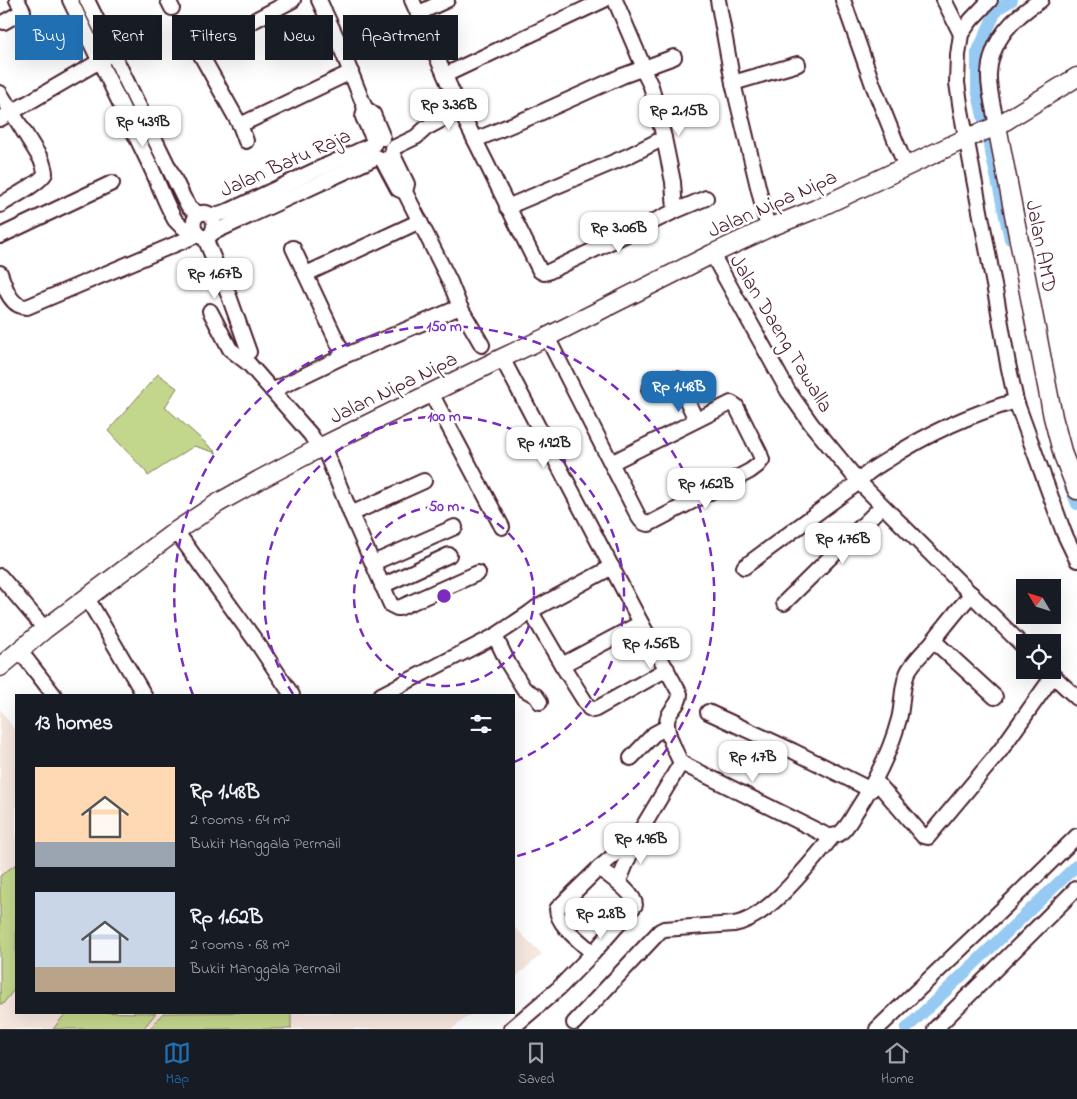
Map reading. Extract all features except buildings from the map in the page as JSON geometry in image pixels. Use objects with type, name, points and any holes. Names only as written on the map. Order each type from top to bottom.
[{"type":"street","points":[[1,22],[23,10],[17,0]]},
{"type":"street","points":[[70,0],[176,222],[184,229],[202,234]]},
{"type":"street","name":"Jalan Batu Raja","points":[[87,0],[94,15]]},
{"type":"street","points":[[255,20],[293,0]]},
{"type":"street","points":[[319,0],[339,42],[365,108],[363,117],[407,184],[405,192],[450,282],[460,307],[482,345]]},
{"type":"street","points":[[412,0],[460,110],[538,269],[542,273],[548,272],[674,211],[706,198]]},
{"type":"street","points":[[419,13],[447,0]]},
{"type":"street","points":[[445,75],[604,0]]},
{"type":"street","points":[[615,0],[651,86],[673,182],[674,211]]},
{"type":"street","points":[[718,0],[734,83],[768,228]]},
{"type":"street","points":[[843,0],[873,85],[906,167]]},
{"type":"street","points":[[944,0],[962,34]]},
{"type":"street","points":[[990,0],[970,20],[962,34],[958,55],[957,83],[969,137],[1016,401],[1064,533],[1077,560]]},
{"type":"street","points":[[994,127],[989,72],[993,55],[1004,32],[1018,17],[1041,0]]},
{"type":"street","points":[[475,140],[622,76],[674,57]]},
{"type":"street","name":"Jalan Batu Raja","points":[[116,60],[184,199],[189,207],[206,215],[214,225],[202,234],[193,226],[194,220],[206,215],[231,210],[314,171],[383,148]]},
{"type":"street","points":[[204,60],[240,125],[246,141]]},
{"type":"street","points":[[0,119],[99,61]]},
{"type":"street","points":[[734,83],[798,64]]},
{"type":"street","points":[[240,125],[351,72]]},
{"type":"street","name":"Jalan Nipa Nipa","points":[[0,667],[45,629],[176,531],[218,503],[259,480],[712,254],[768,228],[816,209],[994,127],[1077,77]]},
{"type":"street","points":[[0,93],[42,161],[45,172],[44,176],[0,205]]},
{"type":"street","points":[[0,273],[11,299],[15,304],[24,308],[27,307],[202,234],[383,148],[413,129],[426,128],[460,110]]},
{"type":"street","name":"Jalan AMD","points":[[994,127],[1053,417],[1063,455],[1075,478]]},
{"type":"street","points":[[507,206],[628,156],[664,138]]},
{"type":"street","points":[[0,236],[112,183]]},
{"type":"street","points":[[306,274],[420,221]]},
{"type":"street","points":[[202,234],[229,296],[249,352]]},
{"type":"street","points":[[293,248],[344,356]]},
{"type":"street","name":"Jalan Daeng Tawalla","points":[[712,254],[788,391],[812,425],[859,482],[1016,639]]},
{"type":"street","points":[[278,388],[344,356],[460,307]]},
{"type":"street","points":[[210,311],[230,349],[250,364],[321,448],[391,606],[397,608],[478,574]]},
{"type":"street","points":[[546,337],[611,463],[640,519],[646,524],[750,471],[761,462],[761,457],[736,406],[733,403],[729,403],[611,463]]},
{"type":"street","points":[[502,358],[680,694],[680,698],[669,714],[666,727],[681,763],[828,836],[839,834],[846,827],[873,785],[884,761],[900,718],[907,673],[972,594]]},
{"type":"street","points":[[649,390],[671,378],[677,378],[696,420]]},
{"type":"street","points":[[431,393],[502,528]]},
{"type":"street","points":[[744,567],[859,482],[864,474],[896,454],[942,429],[977,414],[1016,401]]},
{"type":"street","points":[[351,514],[424,481]]},
{"type":"street","points":[[784,603],[882,506]]},
{"type":"street","points":[[373,563],[455,527]]},
{"type":"street","points":[[176,531],[260,646],[291,694]]},
{"type":"street","points":[[382,586],[449,555]]},
{"type":"street","points":[[383,694],[495,636],[536,608],[612,567]]},
{"type":"street","points":[[0,576],[45,629]]},
{"type":"street","points":[[88,598],[143,694]]},
{"type":"street","points":[[531,612],[589,708],[593,710],[667,669]]},
{"type":"street","points":[[562,665],[641,623]]},
{"type":"street","points":[[495,636],[514,674],[519,692],[536,696],[540,702]]},
{"type":"street","points":[[934,640],[995,697]]},
{"type":"street","points":[[20,651],[53,694]]},
{"type":"street","points":[[708,712],[873,785],[923,836],[928,837],[1000,751],[1046,679]]},
{"type":"street","points":[[1056,679],[1077,698]]},
{"type":"street","points":[[631,758],[654,734],[666,727]]},
{"type":"street","points":[[618,883],[638,835],[681,763]]},
{"type":"street","points":[[593,953],[563,924],[558,917],[559,906],[599,868],[638,835]]},
{"type":"street","points":[[574,1023],[660,931],[664,929],[734,924],[748,920],[769,906],[833,836]]},
{"type":"street","points":[[877,1029],[1077,836]]},
{"type":"street","points":[[511,1029],[559,988],[635,905],[635,900],[599,868]]},
{"type":"street","points":[[935,1029],[1077,888]]},
{"type":"shaded area","points":[[0,709],[15,731],[15,1014],[471,1014],[452,1029],[0,1029]]},
{"type":"shaded area","points":[[515,928],[542,954],[515,977]]},
{"type":"green space","points":[[158,374],[177,388],[165,407],[217,453],[194,446],[148,476],[108,431]]},
{"type":"green space","points":[[15,865],[15,988],[2,1005],[0,1004],[0,876]]},
{"type":"green space","points":[[65,1014],[155,1014],[143,1029],[53,1029]]},
{"type":"green space","points":[[162,1014],[291,1015],[291,1029],[150,1029]]},
{"type":"waterway","points":[[1010,239],[977,89],[977,53],[997,9],[1012,0]]},
{"type":"waterway","points":[[1069,484],[1077,504]]},
{"type":"waterway","points":[[906,1029],[1077,865]]}]
